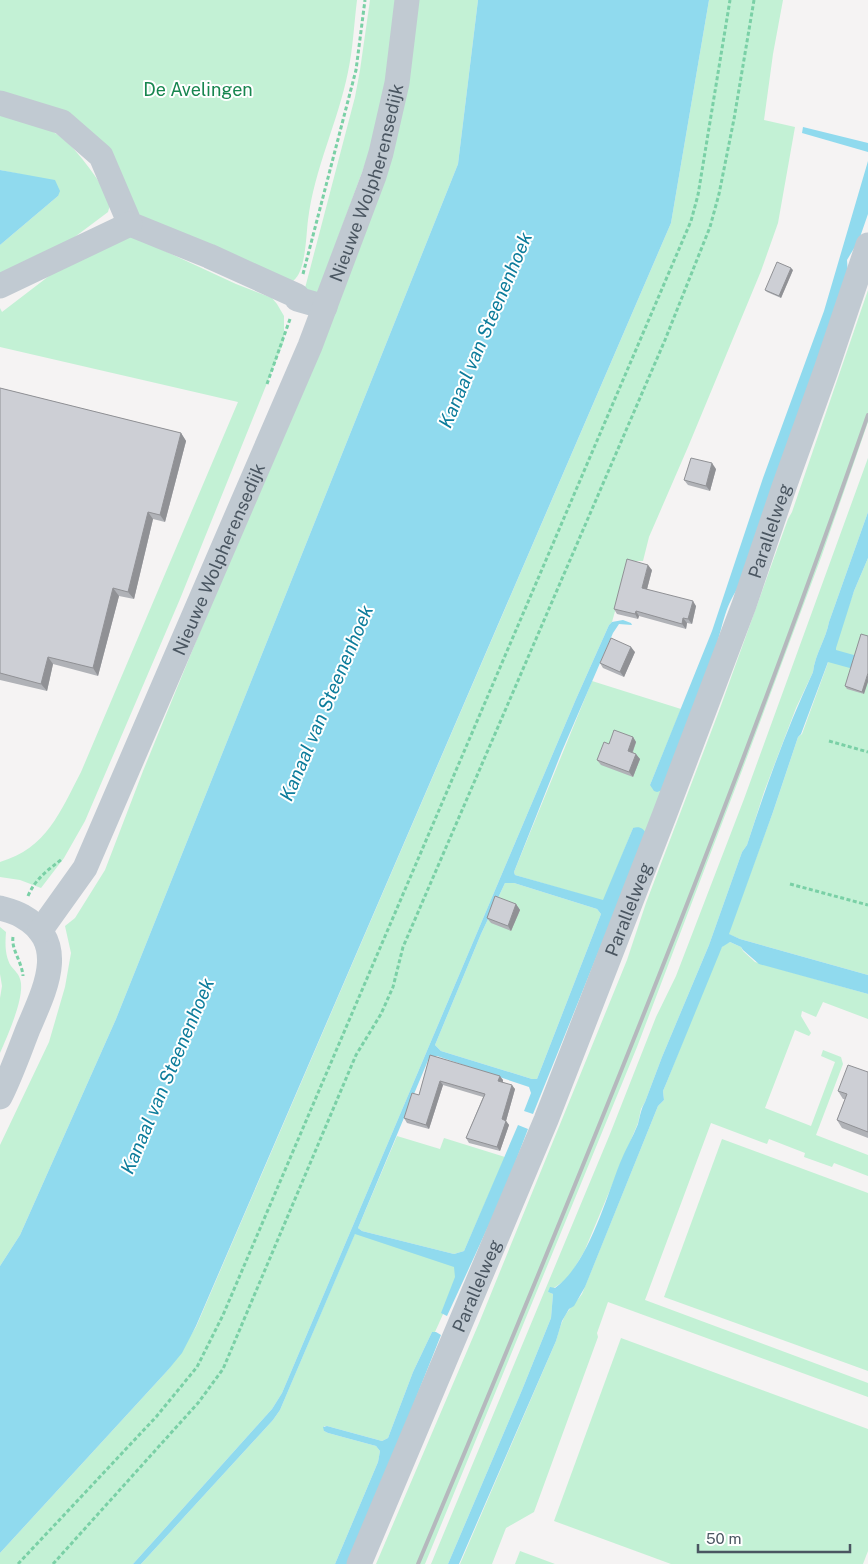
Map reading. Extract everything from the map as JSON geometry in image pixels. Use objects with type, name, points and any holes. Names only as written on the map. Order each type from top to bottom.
[{"type":"street","name":"Nieuwe Wolpherensedijk","points":[[40,931],[85,868],[325,307],[381,153],[397,84],[407,0]]},
{"type":"street","points":[[0,103],[62,122],[101,156],[130,224],[209,256],[297,296],[297,299],[325,307]]},
{"type":"street","points":[[0,286],[130,224]]},
{"type":"street","name":"Parallelweg","points":[[359,1564],[546,1120],[664,816],[744,605],[868,245]]},
{"type":"street","points":[[0,1097],[44,991],[50,971],[51,959],[46,942],[40,931],[33,923],[10,912]]},
{"type":"path","name":"Nieuwe Wolpherensedijk","points":[[266,387],[297,299],[356,70],[365,0]]},
{"type":"path","points":[[18,1564],[156,1417],[197,1367],[224,1315],[691,221],[698,195],[730,0]]},
{"type":"path","points":[[53,1564],[198,1403],[223,1369],[356,1055],[381,1014],[393,987],[404,947],[661,349],[706,236],[719,194],[754,0]]},
{"type":"path","points":[[829,741],[868,752]]},
{"type":"path","points":[[23,981],[23,969],[12,941],[10,912],[34,884],[67,852]]},
{"type":"path","points":[[790,884],[868,905]]},
{"type":"green space","name":"De Avelingen","points":[[0,0],[357,0],[344,91],[315,182],[301,270],[293,281],[149,228],[81,134],[0,100]]},
{"type":"green space","points":[[370,0],[401,0],[382,118],[318,292],[304,292],[355,97]]},
{"type":"green space","points":[[418,0],[478,0],[458,164],[116,1019],[20,1235],[0,1266],[0,1145],[49,1042],[65,987],[71,953],[65,926],[75,918],[105,870],[143,771],[362,236]]},
{"type":"green space","points":[[709,0],[783,0],[764,120],[795,127],[778,223],[761,271],[649,537],[643,561],[629,561],[612,622],[576,699],[282,1393],[272,1409],[133,1564],[0,1564],[0,1553],[168,1370],[196,1327],[671,223]]},
{"type":"green space","points":[[0,113],[35,123],[49,129],[63,139],[86,164],[111,201],[108,212],[68,242],[0,287],[0,245],[58,196],[34,177],[0,170]]},
{"type":"green space","points":[[113,227],[236,284],[272,298],[284,316],[284,341],[180,599],[85,821],[64,858],[41,888],[20,880],[0,877],[0,862],[30,848],[41,838],[66,801],[81,772],[238,402],[0,347],[0,308],[2,312]]},
{"type":"green space","points":[[868,290],[868,422],[822,555],[637,1047],[425,1564],[376,1564],[479,1323],[627,960],[646,903],[792,512]]},
{"type":"green space","points":[[868,458],[868,512],[813,672],[796,708],[764,792],[747,845],[742,852],[709,945],[584,1252],[570,1275],[548,1292],[553,1294],[551,1318],[448,1564],[431,1564],[610,1134],[656,1017],[676,976],[744,799]]},
{"type":"green space","points":[[868,558],[868,975],[728,934],[773,812],[798,737],[802,734],[854,591]]},
{"type":"green space","points":[[592,681],[681,709],[650,785],[663,790],[646,834],[633,828],[604,900],[515,875],[514,872]]},
{"type":"green space","points":[[505,883],[514,883],[597,909],[601,914],[537,1079],[441,1051],[435,1045],[481,934]]},
{"type":"green space","points":[[0,927],[6,932],[8,958],[11,966],[18,974],[21,986],[15,1016],[0,1053],[0,998],[2,986],[0,974]]},
{"type":"green space","points":[[730,942],[741,947],[755,962],[868,994],[868,1019],[823,1002],[816,1017],[802,1011],[801,1016],[811,1033],[809,1036],[795,1030],[765,1108],[811,1126],[835,1062],[821,1056],[823,1050],[841,1057],[843,1064],[816,1135],[868,1155],[868,1176],[834,1163],[832,1167],[804,1157],[805,1153],[769,1139],[767,1144],[711,1123],[645,1300],[868,1383],[868,1397],[608,1302],[597,1333],[598,1337],[534,1512],[506,1528],[492,1564],[460,1564],[563,1321],[582,1294],[658,1106],[664,1100],[663,1091],[719,950]]},
{"type":"green space","points":[[397,1136],[440,1149],[444,1138],[505,1157],[464,1251],[454,1254],[362,1231],[358,1228]]},
{"type":"green space","points":[[722,1139],[868,1193],[868,1371],[664,1297]]},
{"type":"green space","points":[[356,1231],[466,1263],[435,1332],[432,1332],[413,1372],[388,1438],[382,1441],[324,1426],[324,1431],[328,1433],[376,1446],[380,1451],[378,1462],[335,1564],[141,1564],[273,1420],[280,1410]]},
{"type":"green space","points":[[621,1338],[868,1429],[868,1551],[863,1564],[671,1564],[554,1521]]},
{"type":"green space","points":[[520,1551],[555,1564],[515,1564]]},
{"type":"water","name":"Kanaal van Steenenhoek","points":[[478,0],[709,0],[671,223],[196,1326],[182,1353],[168,1370],[0,1553],[0,1266],[20,1235],[116,1019],[458,164]]},
{"type":"water","points":[[803,127],[868,143],[868,152],[802,133]]},
{"type":"water","points":[[868,161],[868,214],[859,240],[847,260],[848,275],[738,588],[727,610],[715,649],[663,790],[654,791],[650,785],[712,631],[763,478],[824,311]]},
{"type":"water","points":[[0,170],[55,180],[60,191],[58,196],[0,245]]},
{"type":"water","points":[[868,512],[868,558],[854,591],[836,650],[868,659],[868,673],[828,662],[801,734],[798,737],[729,934],[740,939],[868,975],[868,994],[759,964],[741,947],[730,942],[722,947],[663,1091],[664,1100],[658,1106],[585,1287],[574,1306],[569,1309],[562,1321],[556,1341],[459,1564],[448,1564],[551,1318],[553,1294],[548,1292],[550,1287],[555,1288],[567,1277],[586,1248],[602,1213],[622,1158],[638,1124],[642,1107],[709,945],[742,852],[747,845],[769,779],[813,672]]},
{"type":"water","points":[[623,620],[632,625],[619,624],[613,633],[562,751],[514,872],[515,875],[603,900],[633,828],[641,828],[646,834],[533,1114],[524,1111],[531,1093],[529,1087],[437,1056],[429,1058],[358,1228],[362,1231],[454,1254],[464,1251],[518,1125],[528,1129],[504,1192],[447,1316],[441,1313],[455,1277],[454,1267],[355,1234],[280,1410],[273,1420],[141,1564],[133,1564],[272,1409],[282,1393],[576,699],[612,622]],"holes":[[[505,883],[514,883],[597,909],[601,914],[537,1079],[441,1051],[435,1045],[481,934]]]},
{"type":"water","points":[[432,1332],[441,1335],[347,1564],[335,1564],[378,1462],[380,1451],[376,1446],[328,1433],[324,1431],[323,1427],[327,1426],[382,1441],[388,1438],[413,1372]]},
{"type":"building","points":[[777,262],[791,268],[779,296],[765,290]]},
{"type":"building","points":[[0,388],[181,433],[160,515],[148,512],[128,592],[113,588],[93,668],[48,657],[41,684],[0,673]]},
{"type":"building","points":[[691,458],[712,463],[706,486],[684,480]]},
{"type":"building","points":[[627,559],[648,565],[642,588],[693,601],[688,619],[683,618],[682,624],[636,611],[635,614],[614,609]]},
{"type":"building","points":[[861,634],[868,636],[868,673],[862,692],[845,686]]},
{"type":"building","points":[[611,638],[631,647],[620,672],[600,663]]},
{"type":"building","points":[[614,730],[633,737],[628,751],[636,754],[629,772],[597,760],[604,742],[609,744]]},
{"type":"building","points":[[495,896],[516,904],[508,926],[487,918]]},
{"type":"building","points":[[430,1055],[500,1076],[498,1081],[512,1085],[502,1119],[506,1121],[497,1147],[466,1138],[485,1094],[440,1081],[426,1125],[404,1118],[412,1093],[419,1095]]},
{"type":"building","points":[[848,1065],[868,1072],[868,1132],[837,1120],[847,1094],[838,1091]]},
{"type":"railway","points":[[418,1564],[652,993],[763,705],[868,415]]}]
